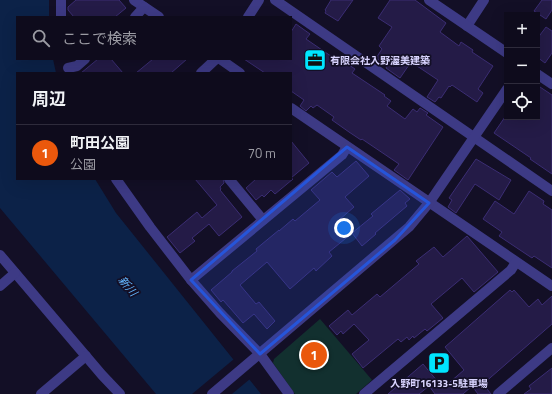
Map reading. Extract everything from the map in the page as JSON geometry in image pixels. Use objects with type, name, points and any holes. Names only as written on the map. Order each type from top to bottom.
[{"type":"street","points":[[61,0],[61,16]]},
{"type":"street","points":[[134,0],[158,16]]},
{"type":"street","points":[[249,16],[259,0]]},
{"type":"street","points":[[275,0],[552,191]]},
{"type":"street","points":[[429,0],[504,51]]},
{"type":"street","points":[[467,26],[484,0]]},
{"type":"street","points":[[136,16],[144,7]]},
{"type":"street","points":[[68,67],[77,66],[84,60]]},
{"type":"street","points":[[202,72],[215,60]]},
{"type":"street","points":[[221,60],[239,72]]},
{"type":"street","points":[[540,76],[552,84]]},
{"type":"street","points":[[212,394],[409,227],[429,203],[504,93]]},
{"type":"street","points":[[292,109],[552,286]]},
{"type":"street","points":[[192,280],[342,155],[347,147]]},
{"type":"street","points":[[117,180],[146,221],[192,280],[220,313],[260,354],[289,394]]},
{"type":"street","points":[[231,180],[264,220]]},
{"type":"street","points":[[0,255],[120,394]]},
{"type":"street","points":[[364,394],[511,270],[516,262]]},
{"type":"street","points":[[0,286],[15,273]]},
{"type":"street","points":[[498,394],[552,348]]},
{"type":"street","points":[[41,394],[86,356]]},
{"type":"highlighted area","points":[[347,147],[429,203],[395,240],[260,354],[191,280]]},
{"type":"green space","points":[[320,319],[372,380],[356,394],[295,394],[273,363],[274,359]]},
{"type":"water","name":"新川","points":[[0,0],[49,0],[49,16],[16,16],[16,60],[53,60],[56,72],[16,72],[16,180],[96,180],[116,213],[261,394],[156,394],[0,208]]},
{"type":"pier","points":[[234,359],[250,379],[232,394],[192,394]]},
{"type":"building","points":[[76,0],[119,0],[126,8],[116,16],[73,16],[68,10],[68,7]]},
{"type":"building","points":[[331,0],[353,0],[338,21],[325,13],[325,10]]},
{"type":"building","points":[[390,0],[415,0],[446,23],[440,32],[459,46],[461,42],[473,50],[472,52],[493,66],[478,89],[483,93],[477,102],[452,85],[450,87],[449,86],[441,98],[439,97],[435,102],[427,97],[438,80],[411,62],[400,78],[386,68],[387,66],[376,58],[382,49],[379,46],[392,27],[378,18]]},
{"type":"building","points":[[542,0],[552,0],[552,10],[546,19],[540,15],[540,12],[534,11]]},
{"type":"building","points":[[296,24],[310,34],[306,39],[341,63],[343,61],[355,69],[352,73],[385,95],[384,96],[391,101],[387,106],[405,119],[413,109],[417,112],[420,108],[428,113],[426,115],[443,127],[408,180],[394,170],[399,164],[332,120],[334,117],[317,105],[313,108],[311,106],[306,111],[300,106],[304,100],[292,92],[292,72],[264,72],[246,60],[292,60],[292,30]]},
{"type":"building","points":[[546,27],[552,31],[552,53],[545,63],[540,59],[540,35]]},
{"type":"building","points":[[97,60],[112,60],[122,72],[82,72]]},
{"type":"building","points":[[152,60],[186,60],[172,72],[137,72]]},
{"type":"building","points":[[540,87],[552,95],[552,174],[530,159],[531,158],[494,133],[504,118],[504,120],[540,120]]},
{"type":"building","points":[[292,142],[309,163],[292,177]]},
{"type":"building","points":[[476,159],[511,180],[499,200],[475,184],[456,213],[448,207],[452,200],[449,198]]},
{"type":"building","points":[[356,161],[369,176],[345,197],[354,207],[339,220],[351,234],[329,252],[332,256],[316,271],[314,268],[290,289],[267,262],[240,285],[256,304],[259,302],[275,321],[267,329],[254,314],[243,323],[223,300],[221,302],[211,290],[279,230],[293,219],[295,221],[320,200],[311,190],[332,172],[337,177]]},
{"type":"building","points":[[196,180],[223,180],[224,183],[220,187],[220,190],[242,217],[219,236],[209,224],[192,238],[195,241],[180,253],[167,237],[197,212],[202,218],[217,205]]},
{"type":"building","points":[[255,180],[292,180],[275,194],[271,190],[264,197],[262,195],[256,200],[246,188]]},
{"type":"building","points":[[400,190],[410,199],[405,203],[407,206],[362,246],[352,233],[373,216],[371,214]]},
{"type":"building","points":[[529,191],[544,201],[543,204],[552,210],[552,268],[534,256],[532,258],[499,236],[502,232],[483,219],[495,201],[514,214]]},
{"type":"building","points":[[467,236],[498,272],[474,292],[462,278],[431,304],[443,318],[427,331],[425,329],[414,338],[413,336],[409,340],[407,337],[401,342],[398,339],[363,368],[352,354],[369,340],[354,324],[343,334],[341,331],[337,335],[329,326],[348,310],[352,315],[377,294],[380,297],[419,264],[416,261],[434,247],[443,257]]},
{"type":"building","points":[[510,290],[512,292],[514,290],[529,307],[538,299],[542,305],[552,296],[552,324],[483,384],[491,394],[478,394],[472,386],[463,394],[435,394],[429,386],[419,394],[388,394],[423,364],[443,388],[464,370],[445,347]]},
{"type":"building","points":[[552,368],[552,394],[524,394],[531,389],[529,386]]},
{"type":"place","name":"有限会社入野渥美建築","points":[[315,60]]},
{"type":"place","name":"町田公園","points":[[314,355]]},
{"type":"place","name":"入野町16133-5駐車場","points":[[439,363]]}]
